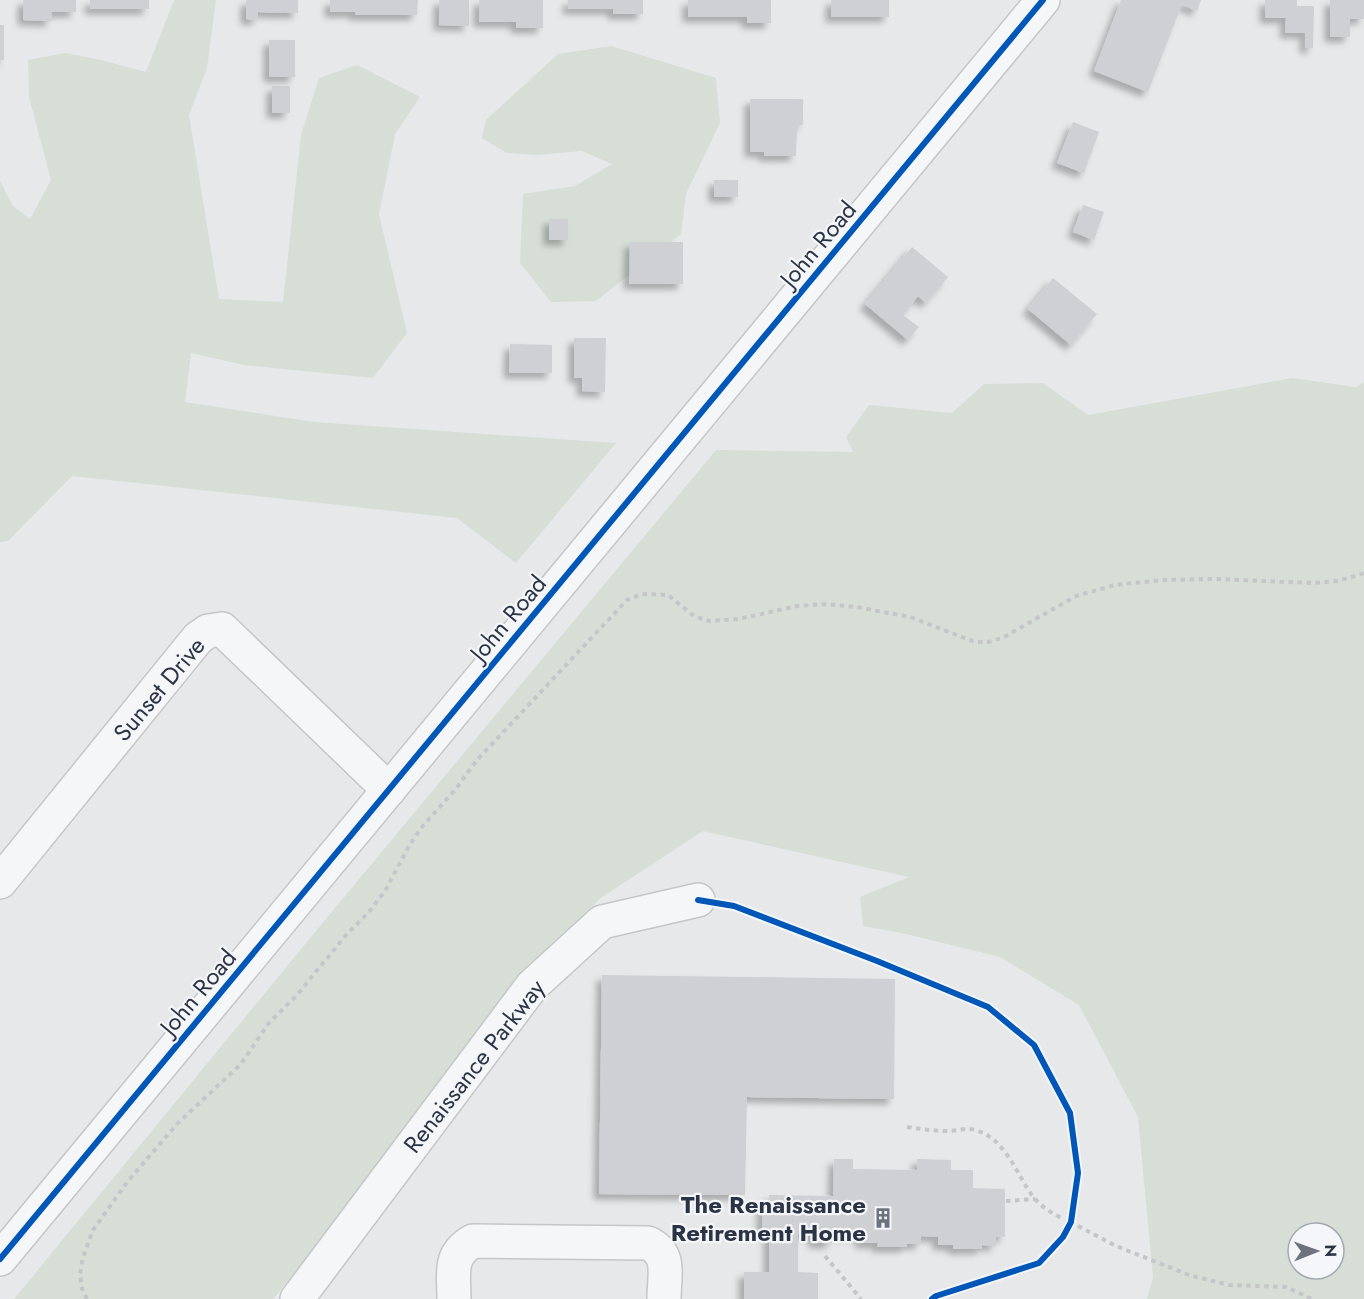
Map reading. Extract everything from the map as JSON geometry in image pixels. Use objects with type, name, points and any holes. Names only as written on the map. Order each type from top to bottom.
[{"type":"street","name":"John Road","points":[[0,1259],[1043,0]]},
{"type":"street","name":"Sunset Drive","points":[[0,882],[198,638],[208,631],[222,629],[389,790]]},
{"type":"street","name":"Renaissance Parkway","points":[[297,1299],[532,986],[602,922],[698,900]]},
{"type":"street","points":[[454,1299],[454,1260],[461,1248],[472,1241],[648,1243],[658,1248],[664,1258],[664,1299]]},
{"type":"path","points":[[87,1299],[82,1289],[80,1274],[83,1257],[93,1230],[128,1181],[177,1124],[241,1064],[268,1023],[297,995],[345,935],[368,913],[385,891],[421,828],[455,790],[477,760],[627,600],[642,594],[668,595],[694,616],[709,621],[739,619],[797,606],[824,604],[857,607],[910,617],[975,642],[989,642],[1004,637],[1076,596],[1115,585],[1163,580],[1215,579],[1313,584],[1338,581],[1364,573]]},
{"type":"path","points":[[907,1127],[945,1131],[973,1129],[980,1131],[993,1139],[1007,1156],[1035,1200],[1068,1221],[1072,1213]]},
{"type":"path","points":[[1006,1201],[1035,1200]]},
{"type":"path","points":[[1078,1226],[1116,1246],[1189,1275],[1229,1285],[1286,1287],[1312,1299]]},
{"type":"path","points":[[825,1256],[861,1299]]},
{"type":"shaded area","points":[[174,0],[216,0],[207,68],[189,115],[219,299],[283,302],[301,135],[319,78],[357,65],[420,97],[395,134],[379,214],[407,333],[373,378],[244,365],[191,353],[185,402],[314,422],[616,443],[516,563],[457,518],[72,476],[8,541],[0,542],[0,181],[13,206],[30,219],[51,180],[29,97],[28,60],[65,53],[146,72]]},
{"type":"shaded area","points":[[611,46],[716,78],[720,123],[686,194],[681,234],[596,301],[551,302],[520,263],[523,194],[575,186],[612,164],[582,151],[537,155],[507,153],[482,138],[486,120],[558,54]]},
{"type":"shaded area","points":[[1292,378],[1356,387],[1364,382],[1364,1299],[1147,1299],[1153,1277],[1138,1117],[1079,1005],[1000,957],[863,926],[860,897],[909,877],[703,831],[599,899],[273,1299],[14,1299],[306,943],[716,450],[853,452],[846,437],[869,405],[952,413],[984,384],[1043,383],[1088,415]]},
{"type":"building","points":[[23,0],[76,0],[76,12],[51,12],[52,21],[23,20]]},
{"type":"building","points":[[90,0],[149,0],[149,9],[90,9]]},
{"type":"building","points":[[246,0],[298,0],[298,13],[258,12],[258,20],[246,19]]},
{"type":"building","points":[[330,0],[418,0],[417,15],[355,15],[355,12],[330,12]]},
{"type":"building","points":[[439,0],[469,0],[469,26],[439,25]]},
{"type":"building","points":[[479,0],[543,0],[543,28],[516,28],[516,22],[479,22]]},
{"type":"building","points":[[568,0],[643,0],[643,14],[613,14],[613,9],[568,9]]},
{"type":"building","points":[[688,0],[771,0],[771,23],[747,23],[747,17],[688,17]]},
{"type":"building","points":[[831,0],[889,0],[889,17],[831,17]]},
{"type":"building","points":[[1121,0],[1201,0],[1197,11],[1182,4],[1148,92],[1094,71]]},
{"type":"building","points":[[1265,0],[1297,0],[1297,6],[1314,6],[1313,48],[1305,48],[1305,33],[1285,33],[1286,18],[1265,18]]},
{"type":"building","points":[[1330,0],[1364,0],[1364,19],[1350,19],[1350,37],[1330,37]]},
{"type":"building","points":[[0,25],[4,25],[4,60],[0,60]]},
{"type":"building","points":[[269,40],[295,40],[295,77],[269,77]]},
{"type":"building","points":[[272,86],[290,86],[290,113],[272,113]]},
{"type":"building","points":[[750,99],[803,99],[803,125],[797,125],[796,156],[764,156],[764,152],[750,152]]},
{"type":"building","points":[[1073,122],[1099,132],[1084,173],[1057,163]]},
{"type":"building","points":[[714,180],[738,180],[738,197],[714,197]]},
{"type":"building","points":[[1083,205],[1104,212],[1094,240],[1073,232]]},
{"type":"building","points":[[549,219],[568,219],[568,240],[549,240]]},
{"type":"building","points":[[630,242],[683,242],[683,284],[629,284]]},
{"type":"building","points":[[912,247],[948,277],[926,303],[918,296],[903,315],[919,327],[908,340],[865,304]]},
{"type":"building","points":[[1053,278],[1097,314],[1071,345],[1028,309]]},
{"type":"building","points":[[574,338],[606,338],[605,392],[582,391],[582,378],[574,378]]},
{"type":"building","points":[[510,344],[552,345],[552,373],[509,373]]},
{"type":"building","points":[[602,975],[895,979],[894,1099],[747,1097],[745,1195],[599,1194]]},
{"type":"building","name":"The Renaissance Retirement Home","points":[[834,1159],[853,1159],[853,1169],[917,1170],[917,1159],[951,1160],[951,1170],[973,1170],[973,1188],[1005,1189],[1005,1237],[996,1237],[996,1246],[982,1245],[982,1249],[953,1249],[953,1245],[938,1245],[938,1237],[921,1236],[921,1244],[907,1244],[906,1247],[877,1247],[878,1243],[860,1243],[861,1235],[832,1235],[832,1243],[814,1243],[814,1235],[798,1234],[798,1272],[818,1273],[818,1299],[744,1299],[744,1272],[769,1272],[769,1232],[762,1232],[762,1204],[770,1204],[769,1195],[833,1196]]},
{"type":"cycle path","points":[[0,1259],[1043,0]]},
{"type":"cycle path","points":[[698,900],[734,906],[988,1007],[1034,1045],[1070,1113],[1078,1173],[1071,1222],[1063,1237],[1039,1263],[932,1299]]},
{"type":"place","name":"The Renaissance Retirement Home","points":[[883,1218]]}]
